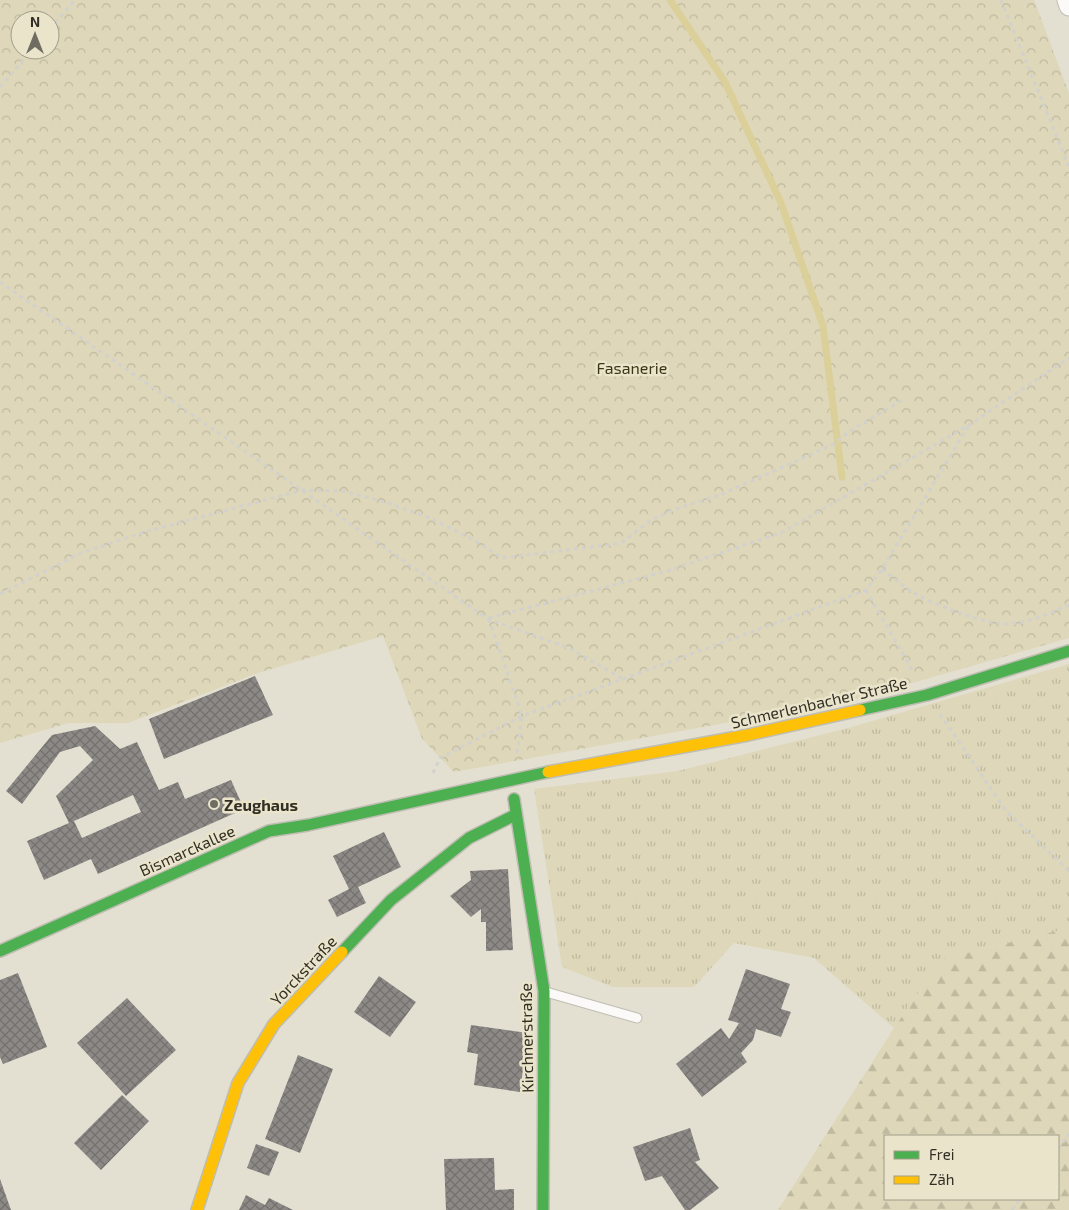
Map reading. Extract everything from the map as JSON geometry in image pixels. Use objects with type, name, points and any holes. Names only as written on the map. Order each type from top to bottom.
[{"type":"street","points":[[1067,0],[1069,6]]},
{"type":"street","name":"Schmerlenbacher Straße","points":[[571,768],[748,736],[927,695],[1069,651]]},
{"type":"street","name":"Bismarckallee","points":[[0,952],[270,831],[308,825],[513,778],[571,768]]},
{"type":"street","name":"Kirchnerstraße","points":[[513,778],[515,815],[544,991],[543,1210]]},
{"type":"street","name":"Yorckstraße","points":[[196,1210],[238,1083],[274,1024],[391,900],[469,838],[515,815]]},
{"type":"lane","points":[[544,991],[636,1018]]},
{"type":"path","points":[[60,17],[75,0]]},
{"type":"path","points":[[1001,0],[1069,167]]},
{"type":"path","points":[[0,87],[23,60]]},
{"type":"path","points":[[0,282],[488,618],[569,648],[623,679]]},
{"type":"path","points":[[488,618],[667,571],[783,532],[969,425],[1069,358]]},
{"type":"path","points":[[0,594],[81,553],[148,531],[303,490],[342,491],[388,503],[430,518],[472,539],[502,558],[621,543],[653,519],[676,509],[720,495],[832,445],[850,430],[902,400]]},
{"type":"path","points":[[436,795],[432,771],[440,758],[522,716],[866,590],[882,569],[969,425]]},
{"type":"path","points":[[882,569],[910,590],[936,604],[990,622],[1009,624],[1028,621],[1069,604]]},
{"type":"path","points":[[866,590],[927,695],[1006,811],[1069,871]]},
{"type":"path","points":[[488,618],[522,716],[513,778]]},
{"type":"path","points":[[1059,1148],[1069,1134]]},
{"type":"green space","name":"Fasanerie","points":[[0,0],[1034,0],[1069,93],[1069,638],[853,700],[454,772],[422,739],[383,636],[258,673],[128,723],[69,723],[0,743]]},
{"type":"green space","points":[[1069,664],[1069,928],[942,959],[894,1028],[814,958],[734,943],[694,987],[613,987],[562,967],[534,789],[678,771],[848,728]]},
{"type":"green space","points":[[1069,928],[1069,1210],[778,1210],[894,1028],[942,959]]},
{"type":"building","points":[[255,676],[273,715],[164,759],[149,719]]},
{"type":"building","points":[[95,726],[120,749],[137,742],[159,790],[178,782],[185,799],[231,780],[244,809],[98,874],[91,859],[44,880],[27,841],[69,823],[56,796],[93,760],[80,746],[60,752],[22,804],[6,791],[52,735]],"holes":[[[133,795],[141,812],[82,838],[74,821]]]},
{"type":"building","points":[[384,832],[401,867],[358,887],[366,903],[337,917],[328,900],[349,889],[333,856]]},
{"type":"building","points":[[508,869],[513,950],[486,951],[486,922],[481,922],[481,909],[471,917],[450,896],[471,880],[470,871]]},
{"type":"building","points":[[746,969],[790,984],[781,1009],[791,1012],[781,1037],[756,1029],[753,1040],[741,1053],[747,1062],[702,1097],[676,1064],[721,1028],[729,1039],[739,1023],[728,1020]]},
{"type":"building","points":[[18,973],[47,1047],[3,1064],[0,1057],[0,980]]},
{"type":"building","points":[[379,976],[416,1002],[390,1037],[354,1012]]},
{"type":"building","points":[[127,998],[176,1050],[126,1096],[77,1043]]},
{"type":"building","points":[[471,1025],[528,1033],[520,1092],[474,1085],[478,1054],[467,1052]]},
{"type":"building","points":[[298,1055],[333,1069],[300,1153],[265,1139]]},
{"type":"building","points":[[122,1095],[149,1121],[101,1170],[74,1143]]},
{"type":"building","points":[[690,1128],[700,1160],[695,1162],[719,1188],[690,1210],[685,1210],[662,1176],[645,1181],[633,1147]]},
{"type":"building","points":[[256,1144],[279,1152],[269,1176],[247,1168]]},
{"type":"building","points":[[494,1158],[495,1190],[514,1189],[514,1210],[446,1210],[444,1159]]},
{"type":"building","points":[[0,1179],[11,1210],[0,1210]]},
{"type":"building","points":[[246,1195],[265,1205],[269,1198],[293,1210],[239,1210]]},
{"type":"waterway","points":[[670,0],[725,82],[781,203],[823,326],[842,477]]},
{"type":"traffic: fast","points":[[860,710],[927,695],[1069,651]]},
{"type":"traffic: fast","points":[[0,951],[269,831],[308,825],[548,772]]},
{"type":"traffic: fast","points":[[514,799],[544,991],[543,1210]]},
{"type":"traffic: fast","points":[[342,952],[391,900],[469,838],[515,815]]},
{"type":"traffic: slow","points":[[548,772],[748,735],[860,710]]},
{"type":"traffic: slow","points":[[197,1210],[238,1083],[274,1024],[342,952]]},
{"type":"place","name":"Zeughaus","points":[[214,804]]}]
